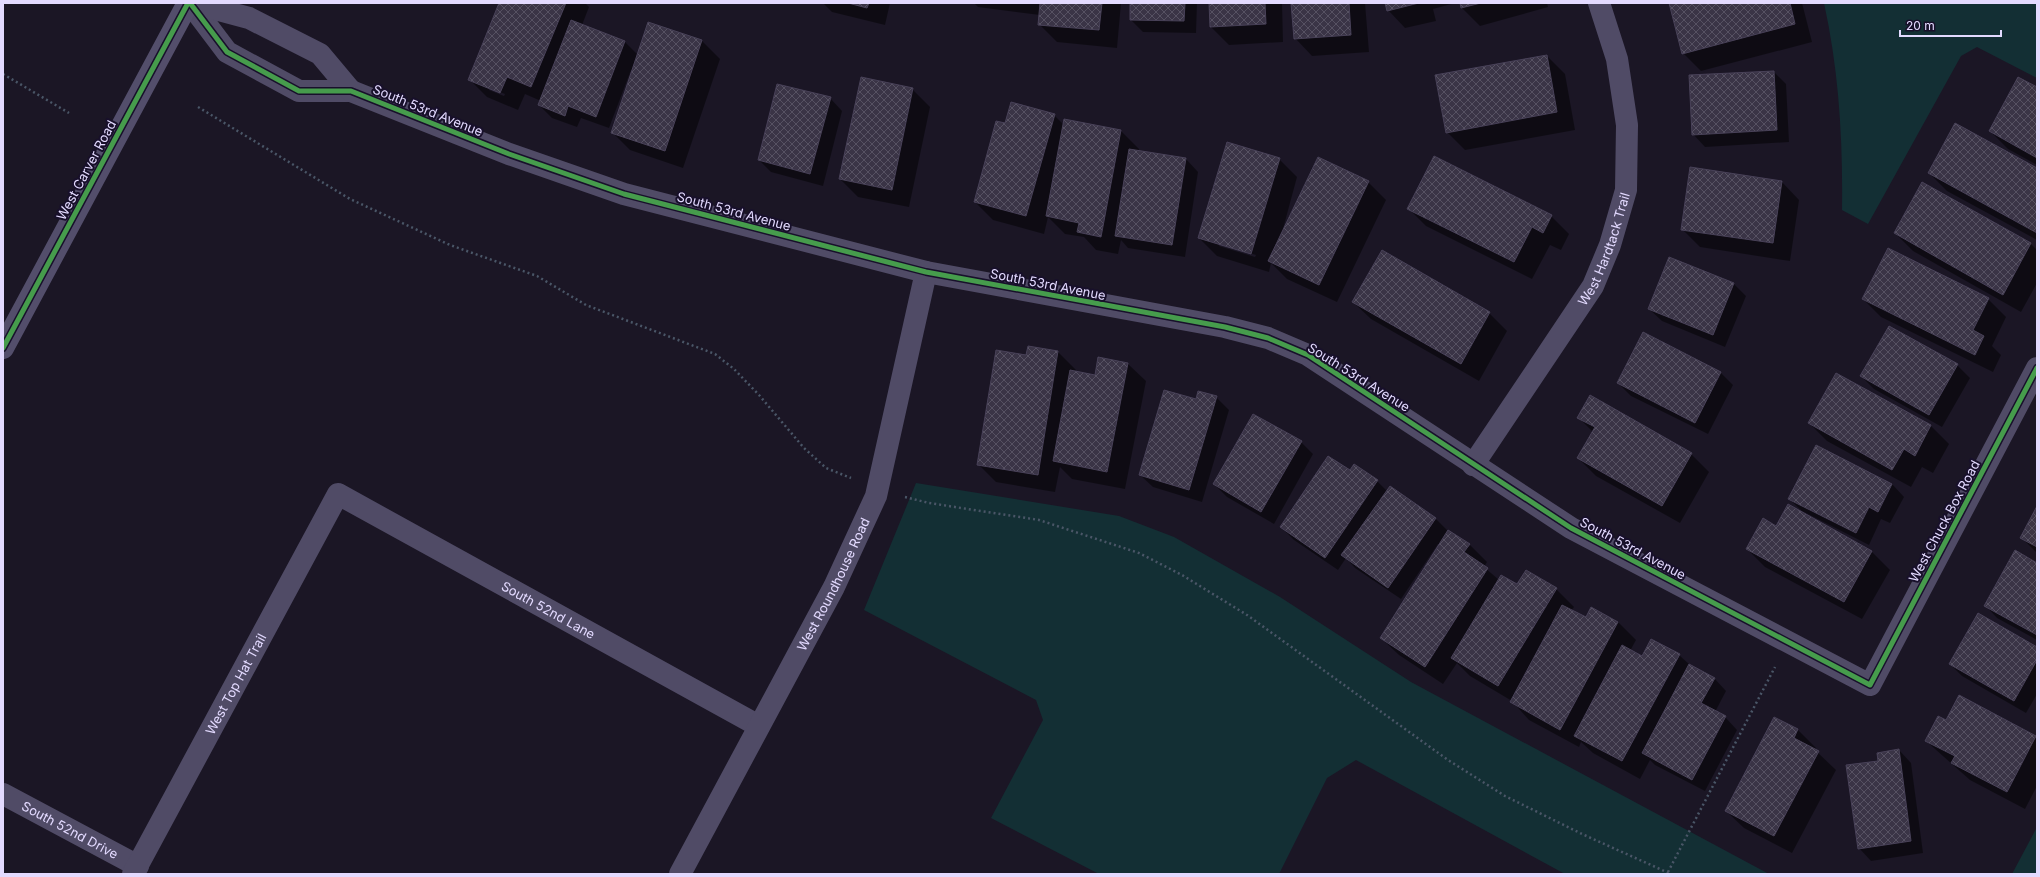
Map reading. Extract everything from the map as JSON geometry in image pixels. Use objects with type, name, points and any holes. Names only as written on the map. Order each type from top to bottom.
[{"type":"street","name":"South 53rd Avenue","points":[[189,3],[227,52],[299,91],[351,91],[509,154],[624,194],[926,272],[1225,327],[1268,338],[1308,355],[1473,465],[1571,528],[1870,685]]},
{"type":"street","name":"West Carver Road","points":[[3,348],[189,3]]},
{"type":"street","name":"South 53rd Avenue","points":[[193,3],[249,18],[320,54],[351,91]]},
{"type":"street","name":"West Hardtack Trail","points":[[1473,465],[1592,286],[1610,245],[1626,190],[1627,125],[1617,59],[1599,3]]},
{"type":"street","name":"West Roundhouse Road","points":[[680,874],[834,587],[878,490],[926,272]]},
{"type":"street","name":"West Chuck Box Road","points":[[1870,685],[2037,368]]},
{"type":"street","name":"South 52nd Lane","points":[[338,494],[759,726]]},
{"type":"street","name":"West Top Hat Trail","points":[[135,870],[338,494]]},
{"type":"street","name":"South 52nd Drive","points":[[3,794],[135,870]]},
{"type":"path","points":[[3,74],[69,113]]},
{"type":"path","points":[[198,107],[350,199],[450,245],[537,276],[586,305],[714,354],[734,369],[804,448],[826,468],[878,490],[928,503],[1040,520],[1139,553],[1182,575],[1247,615],[1448,760],[1505,796],[1582,834],[1671,874]]},
{"type":"path","points":[[1668,872],[1789,642]]},
{"type":"green space","points":[[1824,3],[2037,3],[2037,78],[1977,47],[1961,56],[1868,224],[1842,210],[1841,132],[1837,80]]},
{"type":"green space","points":[[916,483],[1119,516],[1174,537],[1280,597],[1411,682],[1769,874],[1565,874],[1356,760],[1327,778],[1279,874],[1099,874],[991,818],[1043,720],[1036,700],[864,610]]},
{"type":"green space","points":[[2037,827],[2037,874],[2012,874]]},
{"type":"building","points":[[499,3],[566,3],[531,87],[507,77],[500,93],[468,80]]},
{"type":"building","points":[[848,3],[869,3],[867,8]]},
{"type":"building","points":[[1040,3],[1102,3],[1099,30],[1038,25]]},
{"type":"building","points":[[1130,3],[1185,3],[1184,21],[1130,20]]},
{"type":"building","points":[[1209,3],[1265,3],[1266,24],[1210,27]]},
{"type":"building","points":[[1291,3],[1349,3],[1351,35],[1294,39]]},
{"type":"building","points":[[1385,3],[1419,3],[1387,11]]},
{"type":"building","points":[[1460,3],[1481,3],[1461,8]]},
{"type":"building","points":[[1669,3],[1790,3],[1795,24],[1682,54]]},
{"type":"building","points":[[571,20],[625,41],[596,117],[568,106],[565,116],[538,105]]},
{"type":"building","points":[[648,22],[702,40],[665,151],[611,133]]},
{"type":"building","points":[[1547,55],[1557,112],[1446,133],[1435,75]]},
{"type":"building","points":[[1774,71],[1777,130],[1692,135],[1689,75]]},
{"type":"building","points":[[861,77],[913,88],[892,190],[839,179]]},
{"type":"building","points":[[2018,77],[2037,87],[2037,158],[1989,131]]},
{"type":"building","points":[[777,84],[831,97],[810,174],[758,160]]},
{"type":"building","points":[[1011,102],[1055,114],[1026,216],[974,202],[996,121],[1005,123]]},
{"type":"building","points":[[1064,119],[1121,130],[1101,237],[1077,232],[1079,223],[1046,216]]},
{"type":"building","points":[[1955,123],[2037,168],[2037,233],[1928,173]]},
{"type":"building","points":[[1227,142],[1280,158],[1251,254],[1198,238]]},
{"type":"building","points":[[1129,149],[1186,158],[1172,245],[1115,236]]},
{"type":"building","points":[[1434,156],[1552,215],[1543,233],[1532,227],[1514,262],[1407,209]]},
{"type":"building","points":[[1318,157],[1369,181],[1319,285],[1268,261]]},
{"type":"building","points":[[1690,167],[1782,181],[1773,243],[1681,230]]},
{"type":"building","points":[[1922,182],[2031,243],[2003,295],[1894,233]]},
{"type":"building","points":[[1888,248],[1989,298],[1973,330],[1984,336],[1975,355],[1862,299]]},
{"type":"building","points":[[1382,250],[1490,312],[1461,364],[1352,302]]},
{"type":"building","points":[[1669,257],[1734,283],[1713,335],[1648,309]]},
{"type":"building","points":[[1889,326],[1958,364],[1929,415],[1860,376]]},
{"type":"building","points":[[1643,332],[1721,372],[1695,423],[1617,383]]},
{"type":"building","points":[[1028,346],[1058,351],[1038,475],[977,465],[996,350],[1026,355]]},
{"type":"building","points":[[1098,357],[1128,363],[1107,472],[1053,461],[1070,370],[1095,375]]},
{"type":"building","points":[[1836,373],[1931,425],[1915,456],[1904,449],[1892,470],[1808,423]]},
{"type":"building","points":[[1164,390],[1196,399],[1198,391],[1217,396],[1189,490],[1139,475]]},
{"type":"building","points":[[1590,395],[1692,453],[1662,506],[1577,458],[1595,427],[1577,418]]},
{"type":"building","points":[[1253,414],[1302,441],[1261,512],[1213,484]]},
{"type":"building","points":[[1816,445],[1892,484],[1878,512],[1869,507],[1856,533],[1788,499]]},
{"type":"building","points":[[1328,456],[1350,470],[1354,464],[1378,480],[1325,558],[1280,527]]},
{"type":"building","points":[[1390,486],[1436,518],[1388,588],[1341,555]]},
{"type":"building","points":[[1788,504],[1872,551],[1844,602],[1746,549],[1763,518],[1776,526]]},
{"type":"building","points":[[2037,506],[2037,547],[2020,538]]},
{"type":"building","points":[[1448,530],[1470,544],[1464,552],[1488,568],[1425,667],[1380,638]]},
{"type":"building","points":[[2015,550],[2037,563],[2037,635],[1984,606]]},
{"type":"building","points":[[1526,570],[1557,588],[1498,686],[1451,658],[1501,575],[1517,584]]},
{"type":"building","points":[[1562,605],[1586,617],[1591,607],[1618,622],[1560,730],[1510,702]]},
{"type":"building","points":[[1978,613],[2037,647],[2037,660],[2014,701],[1949,664]]},
{"type":"building","points":[[1651,639],[1680,654],[1622,761],[1574,736],[1622,645],[1642,656]]},
{"type":"building","points":[[1689,664],[1715,678],[1701,703],[1726,716],[1692,780],[1642,753]]},
{"type":"building","points":[[1959,695],[2036,736],[2007,792],[1951,763],[1955,756],[1925,741],[1938,716],[1946,720]]},
{"type":"building","points":[[1774,717],[1798,729],[1794,738],[1819,751],[1774,836],[1725,811]]},
{"type":"building","points":[[1899,749],[1911,841],[1858,849],[1846,765],[1878,761],[1877,753]]},
{"type":"cycle path","points":[[3,348],[188,3]]},
{"type":"cycle path","points":[[190,3],[227,52],[299,91],[351,91],[509,154],[624,194],[926,272],[1225,327],[1268,338],[1308,355],[1571,528],[1870,685],[2037,368]]}]
